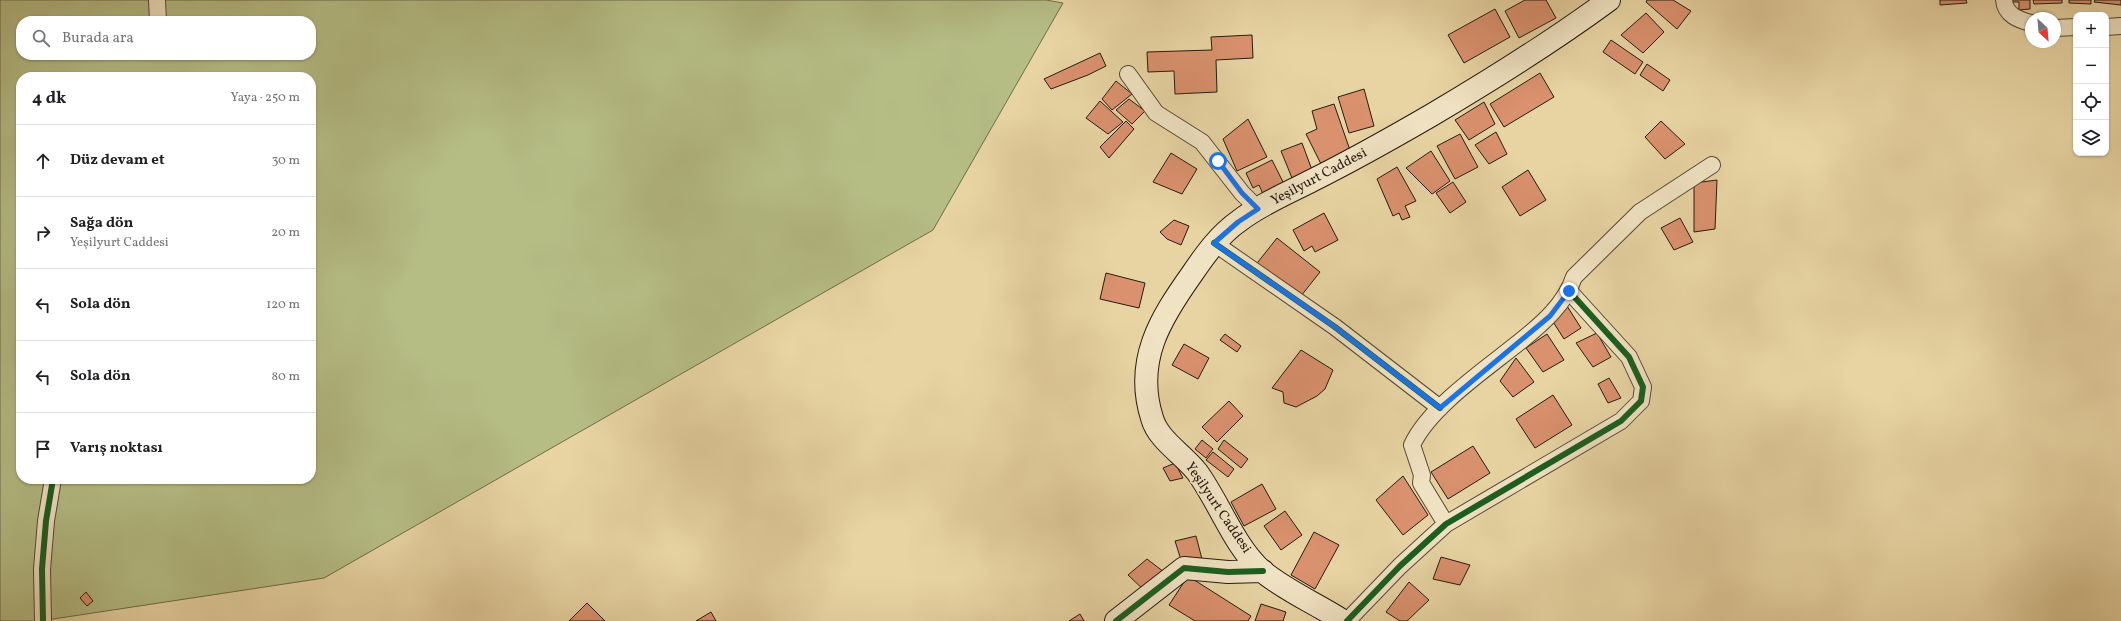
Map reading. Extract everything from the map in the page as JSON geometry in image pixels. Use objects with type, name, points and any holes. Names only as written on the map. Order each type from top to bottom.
[{"type":"main road","name":"Yeşilyurt Caddesi","points":[[1343,621],[1263,571],[1250,557],[1197,472],[1162,437],[1152,422],[1147,403],[1148,354],[1157,328],[1176,296],[1214,243],[1238,222],[1258,209],[1430,116],[1576,24],[1609,0]]},
{"type":"main road","points":[[1116,621],[1184,568],[1228,572],[1263,571]]},
{"type":"street","points":[[158,0],[158,16]]},
{"type":"street","points":[[2004,0],[2004,5],[2016,20],[2025,22]]},
{"type":"street","points":[[2109,27],[2121,26]]},
{"type":"street","points":[[2061,28],[2073,27]]},
{"type":"street","points":[[1128,74],[1156,113],[1202,142],[1242,193],[1258,209]]},
{"type":"street","points":[[1446,524],[1421,483],[1422,475],[1412,445],[1416,437],[1440,408],[1550,316],[1569,291],[1574,278],[1640,212],[1712,164]]},
{"type":"street","points":[[1214,243],[1335,327],[1440,408]]},
{"type":"street","points":[[1347,621],[1400,566],[1446,524],[1621,421],[1640,401],[1643,387],[1629,357],[1569,291]]},
{"type":"street","points":[[43,621],[42,569],[46,521],[52,484]]},
{"type":"green space","points":[[0,0],[1046,0],[1063,3],[933,230],[324,578],[40,621],[0,621]]},
{"type":"building","points":[[1525,0],[1546,0],[1556,18],[1519,38],[1505,11]]},
{"type":"building","points":[[1647,0],[1673,0],[1691,11],[1677,29],[1646,2]]},
{"type":"building","points":[[1940,0],[1966,0],[1967,3],[1940,5]]},
{"type":"building","points":[[2012,0],[2030,0],[2030,9],[2019,10],[2019,2],[2012,2]]},
{"type":"building","points":[[2033,0],[2062,0],[2062,3],[2034,4]]},
{"type":"building","points":[[2069,0],[2091,0],[2091,4],[2069,3]]},
{"type":"building","points":[[2095,0],[2121,0],[2121,5],[2094,2]]},
{"type":"building","points":[[1495,9],[1510,37],[1464,63],[1448,35]]},
{"type":"building","points":[[1646,13],[1664,32],[1643,53],[1621,35]]},
{"type":"building","points":[[1252,35],[1253,58],[1216,60],[1217,92],[1175,94],[1174,71],[1148,72],[1147,52],[1212,50],[1211,37]]},
{"type":"building","points":[[1611,40],[1643,62],[1635,74],[1603,52]]},
{"type":"building","points":[[1100,53],[1106,66],[1088,75],[1051,89],[1044,79]]},
{"type":"building","points":[[1647,64],[1670,80],[1663,91],[1640,75]]},
{"type":"building","points":[[1540,73],[1554,97],[1504,127],[1490,104]]},
{"type":"building","points":[[1116,81],[1132,94],[1112,110],[1102,99]]},
{"type":"building","points":[[1364,89],[1374,126],[1349,133],[1338,97]]},
{"type":"building","points":[[1129,99],[1145,111],[1132,124],[1116,110]]},
{"type":"building","points":[[1100,101],[1123,122],[1108,134],[1086,118]]},
{"type":"building","points":[[1484,102],[1495,124],[1469,140],[1455,120]]},
{"type":"building","points":[[1334,104],[1351,153],[1321,164],[1306,134],[1317,129],[1312,111]]},
{"type":"building","points":[[1248,119],[1267,157],[1237,171],[1223,139]]},
{"type":"building","points":[[1126,121],[1134,129],[1109,158],[1100,147]]},
{"type":"building","points":[[1661,121],[1685,144],[1665,159],[1645,137]]},
{"type":"building","points":[[1496,132],[1507,154],[1489,164],[1475,145]]},
{"type":"building","points":[[1460,134],[1478,167],[1455,179],[1437,146]]},
{"type":"building","points":[[1302,143],[1312,170],[1292,178],[1281,151]]},
{"type":"building","points":[[1431,151],[1450,181],[1432,194],[1406,168]]},
{"type":"building","points":[[1171,153],[1197,169],[1182,194],[1153,182]]},
{"type":"building","points":[[1272,160],[1284,184],[1263,194],[1259,185],[1253,188],[1246,173]]},
{"type":"building","points":[[1397,167],[1416,201],[1405,206],[1410,217],[1402,220],[1399,213],[1393,216],[1377,179]]},
{"type":"building","points":[[1528,170],[1546,200],[1520,216],[1502,187]]},
{"type":"building","points":[[1717,180],[1715,229],[1694,232],[1694,183]]},
{"type":"building","points":[[1453,182],[1466,202],[1450,213],[1436,193]]},
{"type":"building","points":[[1324,213],[1338,240],[1315,252],[1312,246],[1304,251],[1293,230]]},
{"type":"building","points":[[1680,218],[1693,242],[1674,250],[1661,228]]},
{"type":"building","points":[[1174,220],[1189,226],[1181,245],[1167,239],[1160,232]]},
{"type":"building","points":[[1277,238],[1320,272],[1297,301],[1254,267]]},
{"type":"building","points":[[1106,273],[1145,283],[1139,308],[1100,299]]},
{"type":"building","points":[[1567,306],[1581,328],[1564,339],[1550,317]]},
{"type":"building","points":[[1597,333],[1611,357],[1593,367],[1576,343]]},
{"type":"building","points":[[1225,334],[1241,346],[1237,352],[1220,340]]},
{"type":"building","points":[[1547,334],[1564,360],[1543,372],[1526,348]]},
{"type":"building","points":[[1184,344],[1209,358],[1198,379],[1172,365]]},
{"type":"building","points":[[1301,350],[1333,370],[1325,389],[1317,396],[1296,407],[1284,403],[1283,392],[1272,388]]},
{"type":"building","points":[[1516,358],[1534,382],[1513,397],[1500,381]]},
{"type":"building","points":[[1609,378],[1621,398],[1608,403],[1598,384]]},
{"type":"building","points":[[1553,395],[1572,425],[1535,448],[1516,419]]},
{"type":"building","points":[[1229,401],[1243,416],[1217,442],[1202,427]]},
{"type":"building","points":[[1202,440],[1213,449],[1206,458],[1195,449]]},
{"type":"building","points":[[1224,440],[1248,459],[1241,468],[1218,449]]},
{"type":"building","points":[[1473,446],[1490,473],[1448,499],[1431,472]]},
{"type":"building","points":[[1213,452],[1234,469],[1228,477],[1206,460]]},
{"type":"building","points":[[1175,463],[1183,478],[1170,481],[1163,468]]},
{"type":"building","points":[[1403,476],[1428,515],[1403,535],[1376,500]]},
{"type":"building","points":[[1262,484],[1276,509],[1244,526],[1231,502]]},
{"type":"building","points":[[1285,511],[1302,535],[1281,550],[1264,526]]},
{"type":"building","points":[[1314,532],[1339,545],[1315,589],[1291,575]]},
{"type":"building","points":[[1196,536],[1203,563],[1182,563],[1175,541]]},
{"type":"building","points":[[1441,557],[1470,565],[1460,585],[1433,579]]},
{"type":"building","points":[[1147,559],[1164,572],[1145,591],[1128,575]]},
{"type":"building","points":[[1188,576],[1251,616],[1248,621],[1195,621],[1169,605]]},
{"type":"building","points":[[1409,582],[1429,600],[1407,621],[1400,621],[1386,612]]},
{"type":"building","points":[[86,592],[93,601],[87,606],[80,598]]},
{"type":"building","points":[[587,603],[605,621],[569,621]]},
{"type":"building","points":[[1261,604],[1286,612],[1283,621],[1255,621]]},
{"type":"building","points":[[711,612],[716,621],[696,621]]},
{"type":"building","points":[[1080,614],[1084,621],[1069,621]]},
{"type":"cycle path","points":[[1214,243],[1335,327],[1440,408]]},
{"type":"cycle path","points":[[1347,621],[1400,566],[1446,524],[1621,421],[1641,401],[1643,387],[1629,357],[1569,291]]},
{"type":"cycle path","points":[[43,621],[42,569],[46,521],[52,484]]},
{"type":"cycle path","points":[[1116,621],[1184,568],[1228,572],[1263,571]]},
{"type":"route","points":[[1218,161],[1242,193],[1258,209],[1238,222],[1214,243],[1335,327],[1440,408],[1550,316],[1569,291]]}]
